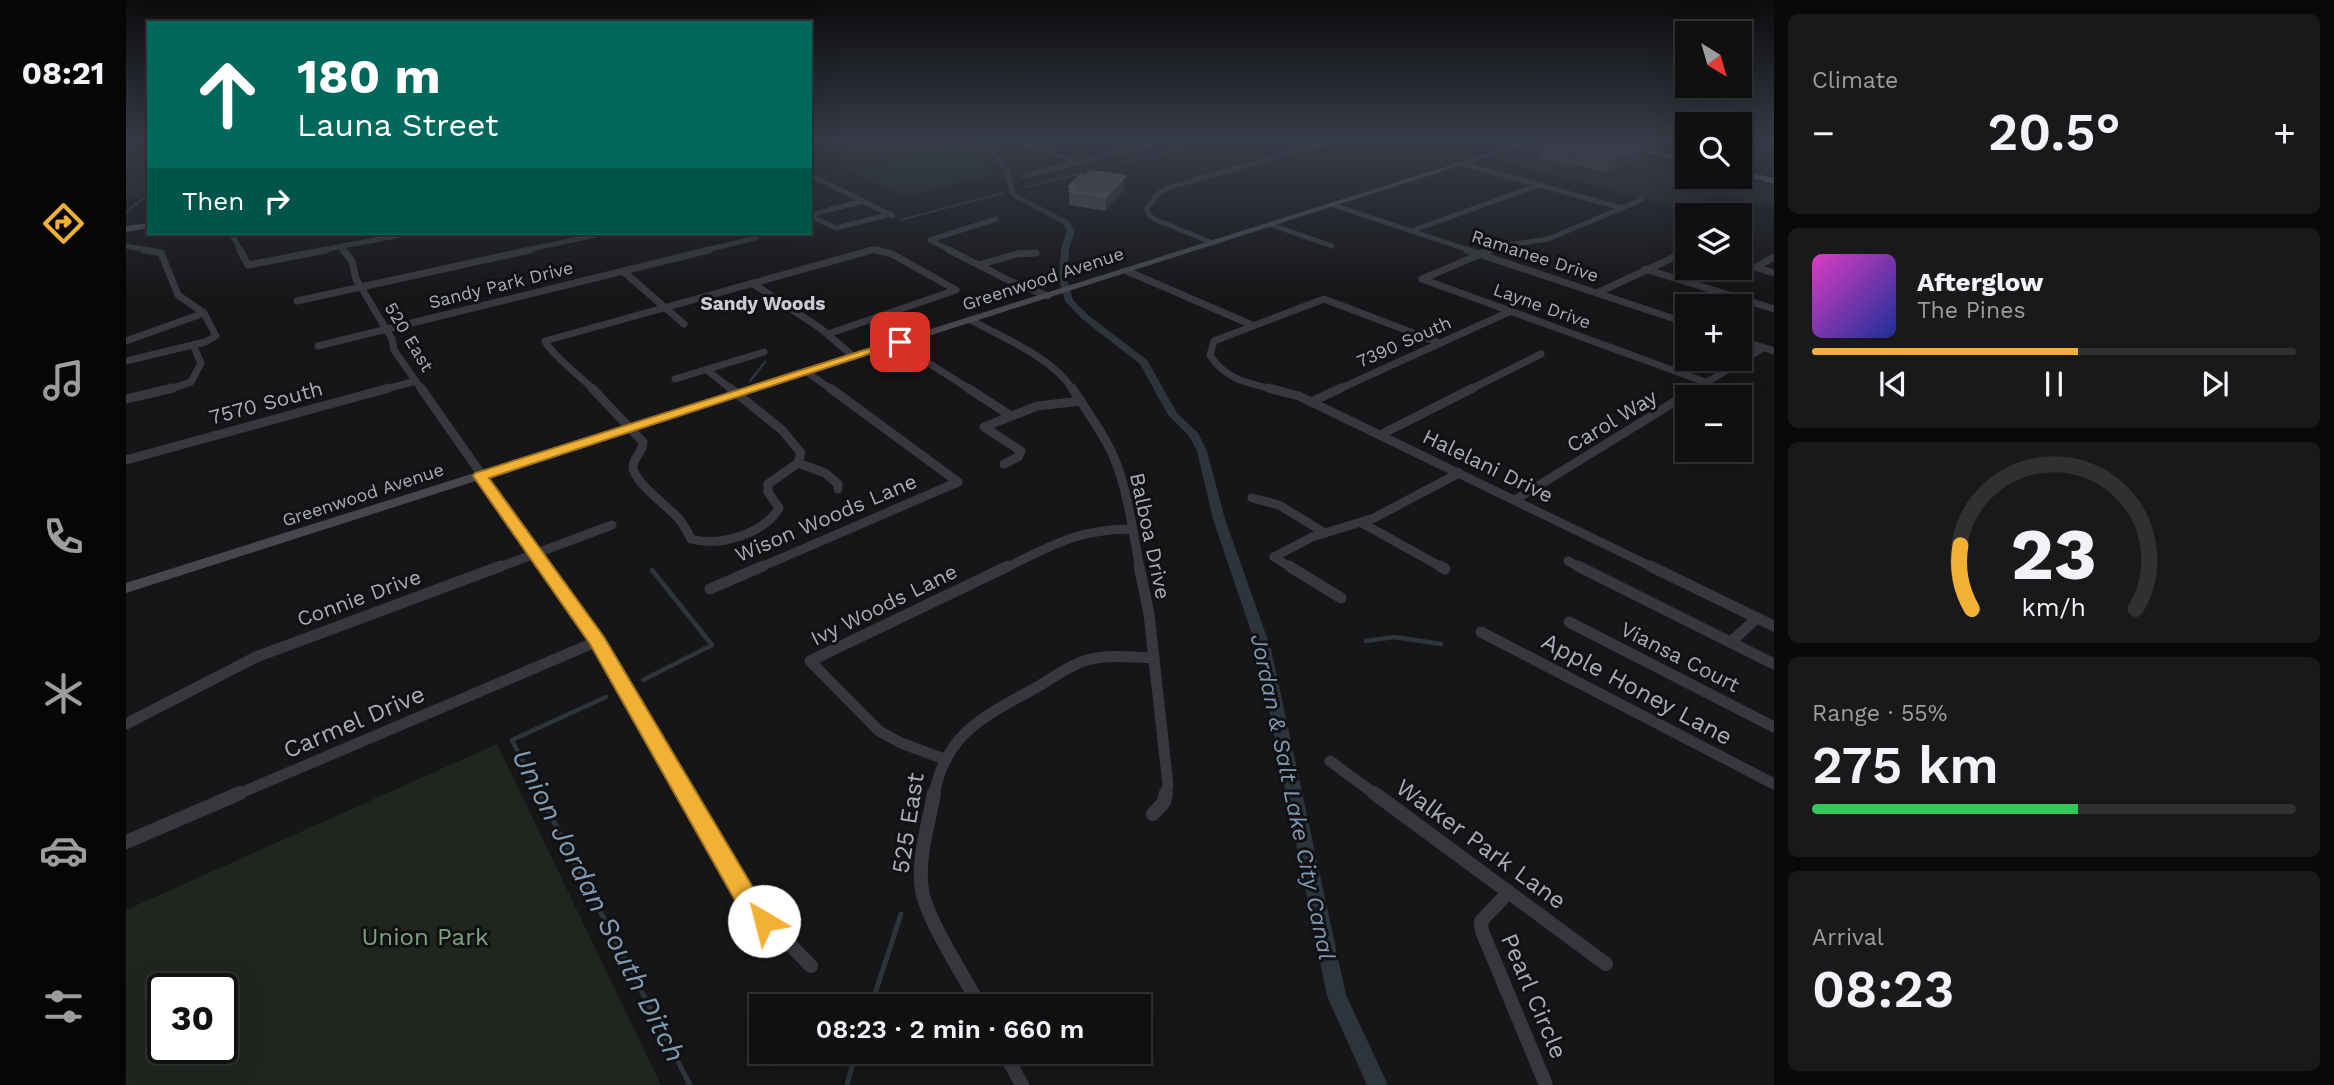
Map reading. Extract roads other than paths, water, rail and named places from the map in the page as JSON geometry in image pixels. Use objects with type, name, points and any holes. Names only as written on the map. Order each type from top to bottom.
[{"type":"street","points":[[812,217],[836,228],[892,215],[847,193]]},
{"type":"street","points":[[1160,193],[1147,208],[1148,214],[1165,224],[1213,243]]},
{"type":"street","name":"Greenwood Avenue","points":[[126,588],[1372,193]]},
{"type":"street","points":[[1410,231],[1518,193]]},
{"type":"street","points":[[1567,193],[1622,208]]},
{"type":"street","points":[[1478,254],[1503,245],[1548,239],[1641,200]]},
{"type":"street","points":[[812,215],[864,201]]},
{"type":"street","name":"Ramanee Drive","points":[[1333,205],[1675,319]]},
{"type":"street","points":[[996,219],[930,239],[979,265],[1051,295]]},
{"type":"street","points":[[126,229],[147,225]]},
{"type":"street","points":[[1272,225],[1332,246]]},
{"type":"street","points":[[231,235],[248,265],[401,235]]},
{"type":"street","points":[[297,302],[596,235]]},
{"type":"street","name":"Sandy Park Drive","points":[[318,346],[510,296],[624,272],[756,238]]},
{"type":"street","points":[[126,245],[161,253],[178,295],[204,313],[216,336],[212,340],[126,361]]},
{"type":"street","points":[[505,245],[515,253]]},
{"type":"street","name":"520 East","points":[[341,247],[352,261],[355,274],[386,329],[394,350],[598,641],[750,904],[811,966]]},
{"type":"street","points":[[707,370],[782,430],[801,453],[798,463],[768,484],[768,492],[779,508],[773,519],[723,541],[702,544],[691,539],[679,518],[636,476],[633,464],[644,445],[545,341],[879,249],[956,290],[828,334]]},
{"type":"street","points":[[979,265],[1017,254],[1036,253]]},
{"type":"street","name":"Layne Drive","points":[[1478,254],[1422,279],[1708,383]]},
{"type":"street","points":[[1597,293],[1675,256]]},
{"type":"street","points":[[1756,267],[1774,257]]},
{"type":"street","points":[[1752,266],[1774,273]]},
{"type":"street","points":[[1645,269],[1774,309]]},
{"type":"street","points":[[1127,271],[1252,325],[1324,299],[1440,343]]},
{"type":"street","points":[[624,272],[684,324]]},
{"type":"street","points":[[752,283],[828,334],[854,357]]},
{"type":"street","name":"7390 South","points":[[1311,401],[1511,311]]},
{"type":"street","points":[[126,341],[204,313]]},
{"type":"street","name":"Balboa Drive","points":[[971,320],[1053,367],[1065,377],[1116,463],[1149,614],[1168,785],[1164,802],[1153,814]]},
{"type":"street","name":"Halelani Drive","points":[[1252,325],[1214,341],[1210,348],[1212,361],[1218,367],[1242,381],[1287,391],[1311,401],[1774,626]]},
{"type":"street","points":[[1752,344],[1774,351]]},
{"type":"street","points":[[126,399],[160,393],[191,382],[201,363],[193,345]]},
{"type":"street","name":"Carol Way","points":[[1515,500],[1763,348]]},
{"type":"street","points":[[675,379],[764,352]]},
{"type":"street","points":[[1380,435],[1541,354]]},
{"type":"street","points":[[930,364],[1012,416]]},
{"type":"street","name":"Wison Woods Lane","points":[[710,589],[958,482],[807,372]]},
{"type":"street","name":"7570 South","points":[[126,460],[416,381]]},
{"type":"street","points":[[1004,464],[1018,457],[1021,451],[984,427],[1044,404],[1081,401]]},
{"type":"street","points":[[798,463],[830,476],[838,484],[838,489]]},
{"type":"street","points":[[1341,598],[1274,557],[1325,533],[1362,523],[1459,473]]},
{"type":"street","points":[[1252,498],[1279,505],[1325,533]]},
{"type":"street","points":[[1362,523],[1445,569]]},
{"type":"street","name":"Connie Drive","points":[[126,724],[256,657],[612,525]]},
{"type":"street","name":"Ivy Woods Lane","points":[[944,759],[878,731],[810,661],[1058,541],[1086,531],[1131,529]]},
{"type":"street","points":[[1568,561],[1774,664]]},
{"type":"street","points":[[1731,642],[1757,618]]},
{"type":"street","name":"Viansa Court","points":[[1569,622],[1774,727]]},
{"type":"street","name":"Apple Honey Lane","points":[[1481,632],[1774,784]]},
{"type":"street","name":"Carmel Drive","points":[[126,842],[598,641]]},
{"type":"street","points":[[944,759],[969,728],[986,716],[1082,662],[1109,656],[1154,658]]},
{"type":"street","name":"525 East","points":[[944,759],[937,780],[922,858],[922,891],[973,994]]},
{"type":"street","name":"Walker Park Lane","points":[[1330,761],[1606,964]]},
{"type":"street","name":"Pearl Circle","points":[[1508,892],[1482,921],[1482,931],[1546,1085]]},
{"type":"street","points":[[1011,1064],[1022,1085]]},
{"type":"waterway","name":"Union Jordan South Ditch","points":[[900,220],[1003,193]]},
{"type":"waterway","name":"Jordan & Salt Lake City Canal","points":[[1012,193],[1066,223],[1071,231],[1065,249],[1063,280],[1069,301],[1085,317],[1144,362],[1173,415],[1194,435],[1202,451],[1219,519],[1264,649],[1337,996],[1378,1085]]},
{"type":"waterway","points":[[126,212],[147,196]]},
{"type":"waterway","name":"Union Jordan South Ditch","points":[[750,381],[765,362]]},
{"type":"waterway","name":"Union Jordan South Ditch","points":[[643,680],[712,645],[652,570]]},
{"type":"waterway","points":[[1366,641],[1394,637],[1441,644]]},
{"type":"waterway","name":"Union Jordan South Ditch","points":[[540,795],[512,740],[606,697]]},
{"type":"waterway","name":"Union Jordan South Ditch","points":[[539,793],[690,1085]]},
{"type":"waterway","points":[[875,994],[901,914]]},
{"type":"waterway","points":[[847,1085],[853,1064]]},
{"type":"district","name":"Sandy Woods","points":[[763,303]]},
{"type":"park label","name":"Union Park","points":[[425,937]]}]
